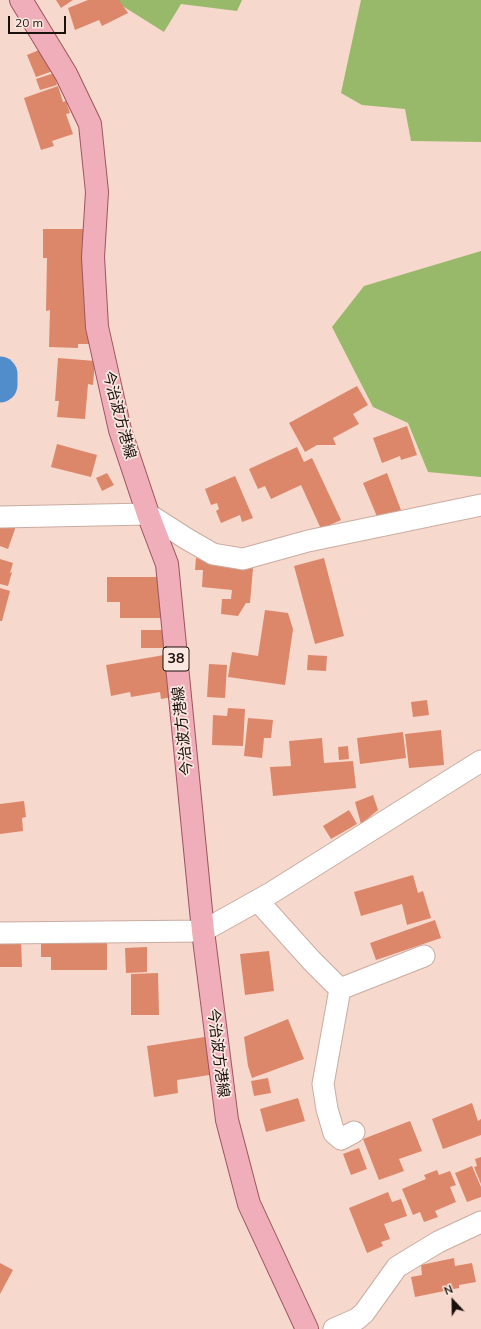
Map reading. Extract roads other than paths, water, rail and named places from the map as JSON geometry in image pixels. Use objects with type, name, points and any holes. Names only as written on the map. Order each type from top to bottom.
[{"type":"main road","name":"今治波方港線","points":[[21,0],[66,74],[90,124],[97,192],[93,257],[97,327],[120,430],[148,514],[167,564],[203,931],[227,1120],[249,1204],[307,1329]]},
{"type":"street","points":[[0,517],[148,514],[213,554],[243,559],[308,541],[481,505]]},
{"type":"street","points":[[0,933],[203,931],[278,889],[481,761]]},
{"type":"street","points":[[258,901],[311,960],[340,989]]},
{"type":"street","points":[[340,989],[424,956]]},
{"type":"street","points":[[340,989],[323,1084],[327,1109],[334,1133],[341,1138],[354,1132]]},
{"type":"street","points":[[334,1329],[357,1319],[364,1312],[397,1267],[438,1242],[481,1222]]},
{"type":"waterway","points":[[0,374],[0,385]]}]
